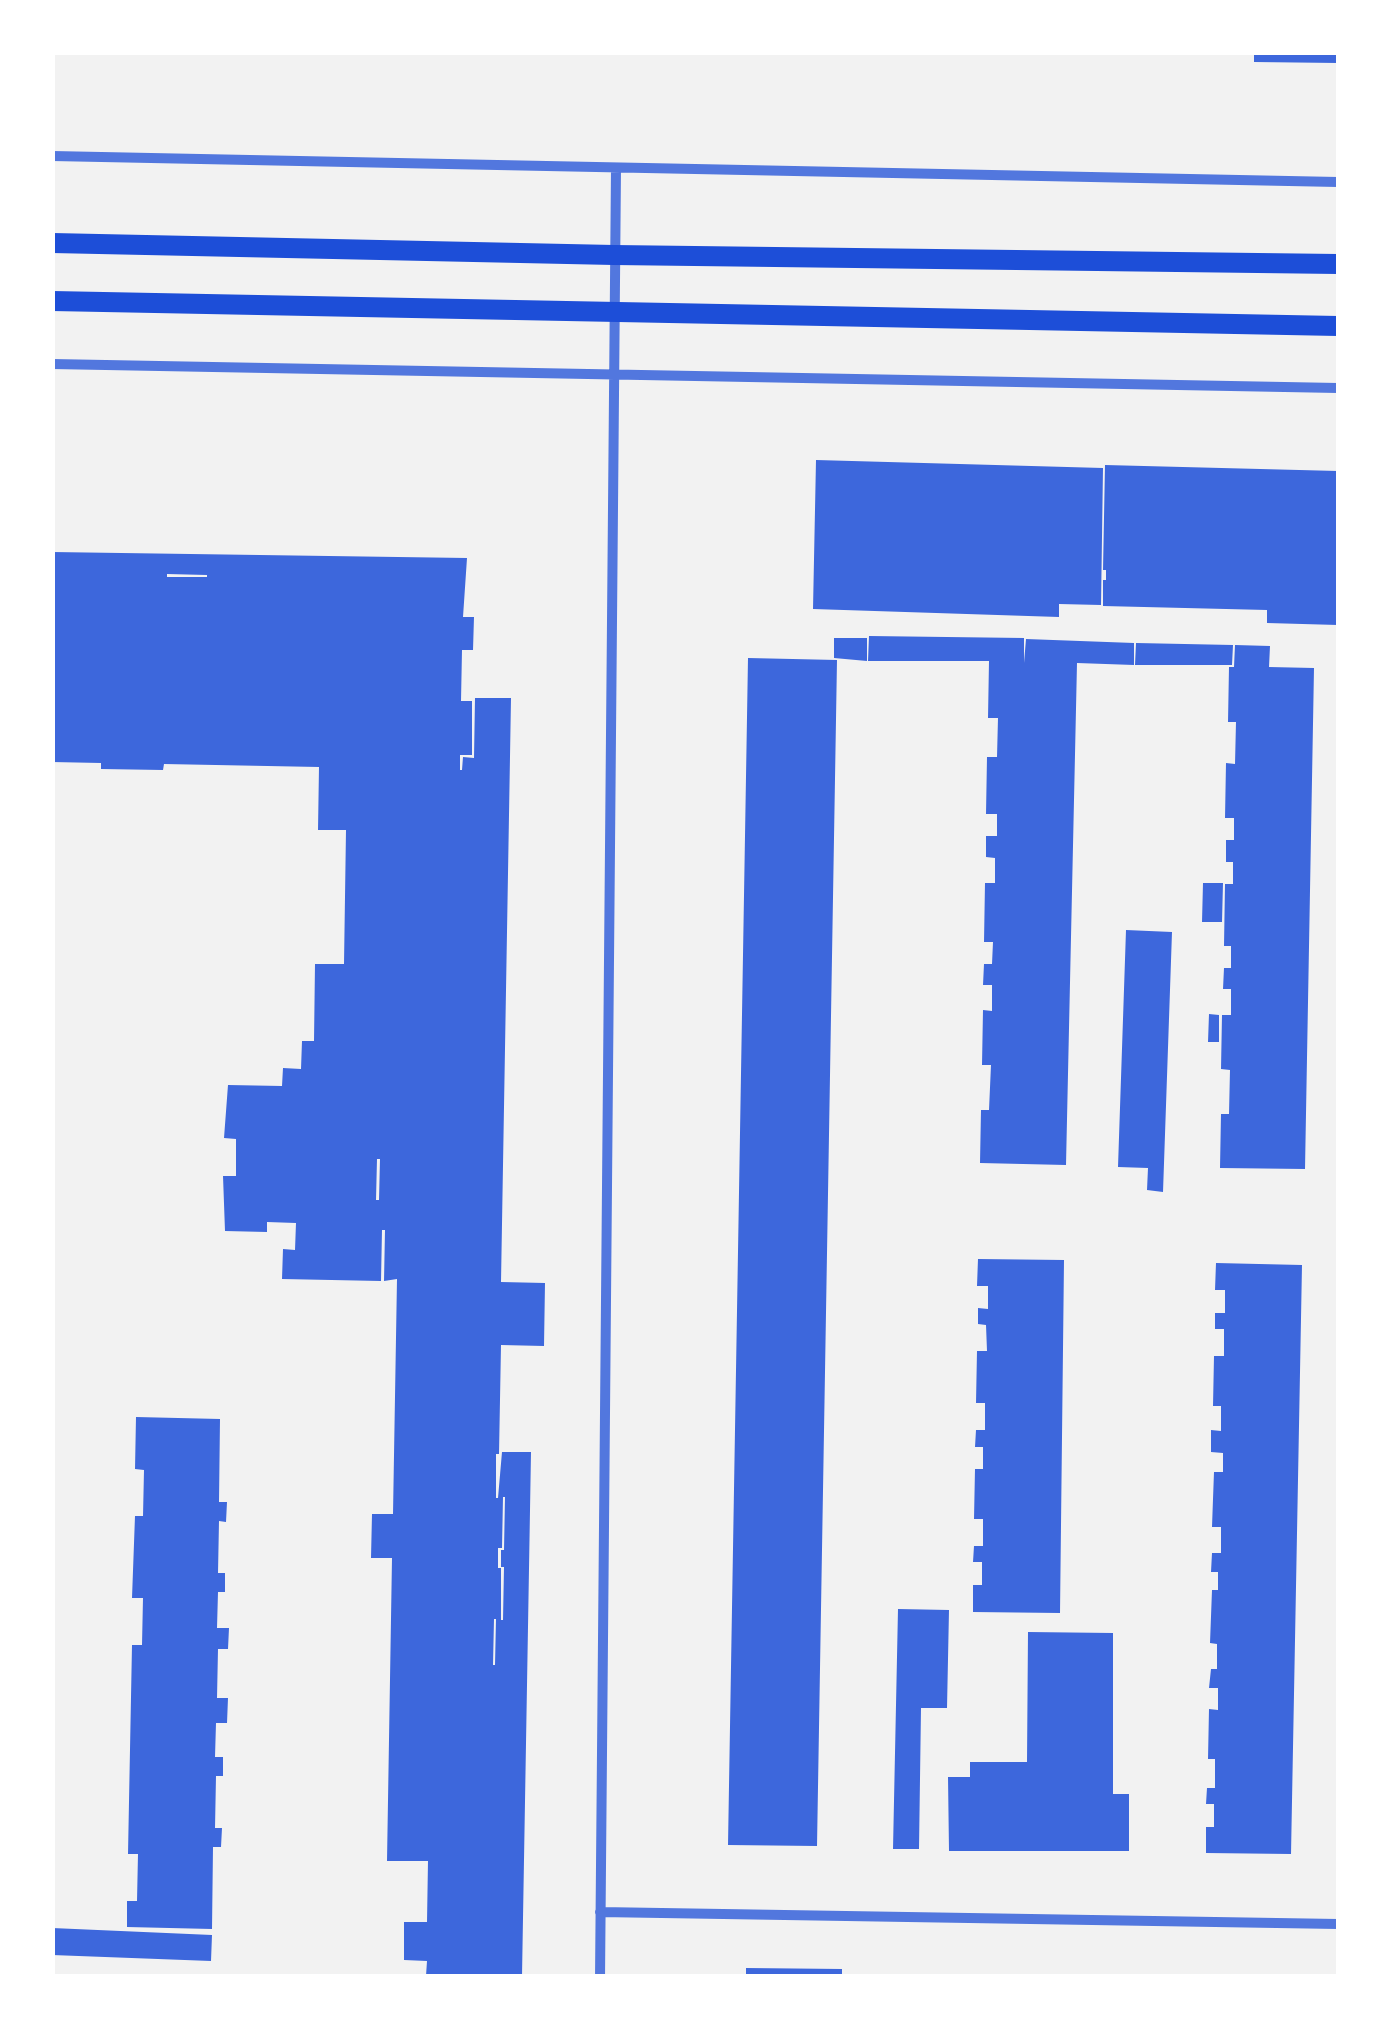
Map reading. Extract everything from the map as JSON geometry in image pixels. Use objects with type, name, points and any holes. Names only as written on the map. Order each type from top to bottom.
[{"type":"main road","points":[[52,242],[614,255],[1338,264]]},
{"type":"main road","points":[[52,300],[1338,326]]},
{"type":"street","points":[[52,156],[1338,182]]},
{"type":"street","points":[[600,1976],[616,168]]},
{"type":"street","points":[[52,364],[1338,388]]},
{"type":"street","points":[[600,1912],[1338,1924]]},
{"type":"building","points":[[1254,52],[1338,52],[1338,63],[1254,62]]},
{"type":"building","points":[[816,460],[1103,468],[1101,605],[1059,604],[1059,617],[813,609]]},
{"type":"building","points":[[1105,465],[1338,471],[1338,625],[1267,623],[1267,610],[1103,606]]},
{"type":"building","points":[[52,552],[467,558],[463,617],[474,617],[473,650],[462,650],[461,701],[472,701],[472,755],[460,755],[460,770],[463,757],[474,758],[475,698],[511,698],[501,1282],[545,1283],[544,1346],[501,1345],[496,1454],[498,1498],[502,1452],[531,1452],[522,1976],[426,1976],[427,1961],[404,1960],[404,1922],[427,1922],[428,1861],[387,1861],[392,1558],[371,1558],[372,1514],[393,1514],[397,1279],[384,1281],[385,1230],[381,1281],[282,1279],[283,1249],[295,1250],[296,1223],[267,1222],[267,1232],[225,1231],[223,1176],[236,1176],[236,1139],[224,1138],[228,1085],[282,1086],[283,1068],[301,1069],[302,1041],[314,1041],[315,964],[344,964],[346,830],[318,830],[319,767],[164,764],[163,770],[101,769],[101,763],[52,762]],"holes":[[[167,574],[207,575],[207,577]],[[377,1159],[380,1159],[379,1200]],[[505,1497],[504,1550],[501,1550],[503,1620],[498,1568],[498,1548],[502,1548]],[[494,1619],[496,1619],[495,1665]]]},
{"type":"building","points":[[869,636],[1024,638],[1024,663],[1026,639],[1134,643],[1134,665],[1077,663],[1066,1165],[980,1163],[981,1110],[989,1110],[991,1065],[982,1065],[983,1010],[992,1011],[992,985],[983,985],[984,964],[992,964],[993,942],[984,942],[985,883],[995,883],[995,858],[986,857],[986,836],[997,836],[997,814],[986,814],[987,757],[997,757],[998,718],[988,718],[989,661],[868,661]]},
{"type":"building","points":[[834,638],[867,638],[867,661],[834,658]]},
{"type":"building","points":[[1136,643],[1233,645],[1232,665],[1135,665]]},
{"type":"building","points":[[1235,645],[1270,646],[1269,667],[1314,668],[1305,1169],[1220,1168],[1221,1114],[1229,1114],[1230,1070],[1221,1069],[1222,1015],[1231,1015],[1231,989],[1223,989],[1224,968],[1231,968],[1231,946],[1224,946],[1225,884],[1233,884],[1233,862],[1226,862],[1226,840],[1234,840],[1234,818],[1225,818],[1226,763],[1235,764],[1236,722],[1228,722],[1229,667],[1234,667]]},
{"type":"building","points":[[748,658],[837,660],[817,1846],[728,1845]]},
{"type":"building","points":[[1203,883],[1223,883],[1222,922],[1202,922]]},
{"type":"building","points":[[1126,930],[1172,932],[1163,1192],[1147,1190],[1148,1168],[1118,1167]]},
{"type":"building","points":[[1209,1014],[1219,1015],[1219,1042],[1208,1042]]},
{"type":"building","points":[[978,1259],[1064,1260],[1060,1613],[973,1612],[973,1585],[982,1585],[982,1562],[973,1562],[974,1546],[983,1546],[983,1519],[974,1519],[975,1469],[983,1469],[983,1447],[975,1447],[976,1430],[985,1430],[985,1403],[976,1403],[977,1351],[987,1351],[986,1325],[978,1324],[978,1308],[988,1309],[988,1286],[977,1286]]},
{"type":"building","points":[[1216,1263],[1302,1265],[1291,1854],[1206,1853],[1206,1827],[1214,1827],[1214,1804],[1206,1804],[1207,1788],[1215,1788],[1215,1759],[1208,1759],[1209,1709],[1218,1710],[1218,1688],[1209,1688],[1211,1669],[1217,1669],[1217,1644],[1210,1643],[1212,1590],[1218,1590],[1218,1572],[1211,1572],[1212,1553],[1221,1553],[1221,1527],[1212,1527],[1214,1472],[1223,1472],[1223,1453],[1211,1452],[1211,1430],[1221,1431],[1221,1406],[1213,1406],[1214,1356],[1224,1356],[1224,1329],[1215,1329],[1215,1313],[1225,1313],[1225,1290],[1215,1290]]},
{"type":"building","points":[[136,1417],[220,1419],[219,1502],[227,1502],[226,1522],[219,1521],[218,1573],[225,1573],[225,1592],[218,1592],[217,1628],[229,1628],[228,1649],[218,1649],[217,1698],[228,1698],[227,1723],[216,1723],[215,1757],[223,1757],[223,1776],[216,1776],[215,1828],[222,1828],[221,1847],[213,1847],[212,1929],[127,1927],[127,1901],[137,1901],[138,1854],[128,1854],[132,1645],[142,1645],[143,1598],[132,1598],[135,1516],[143,1516],[144,1470],[135,1469]]},
{"type":"building","points":[[898,1609],[949,1610],[947,1708],[921,1708],[919,1849],[893,1849]]},
{"type":"building","points":[[1028,1632],[1113,1633],[1113,1794],[1129,1794],[1129,1851],[949,1851],[948,1777],[970,1777],[970,1762],[1027,1762]]},
{"type":"building","points":[[52,1928],[212,1935],[211,1961],[52,1955]]},
{"type":"building","points":[[746,1968],[842,1969],[842,1976],[746,1976]]}]
